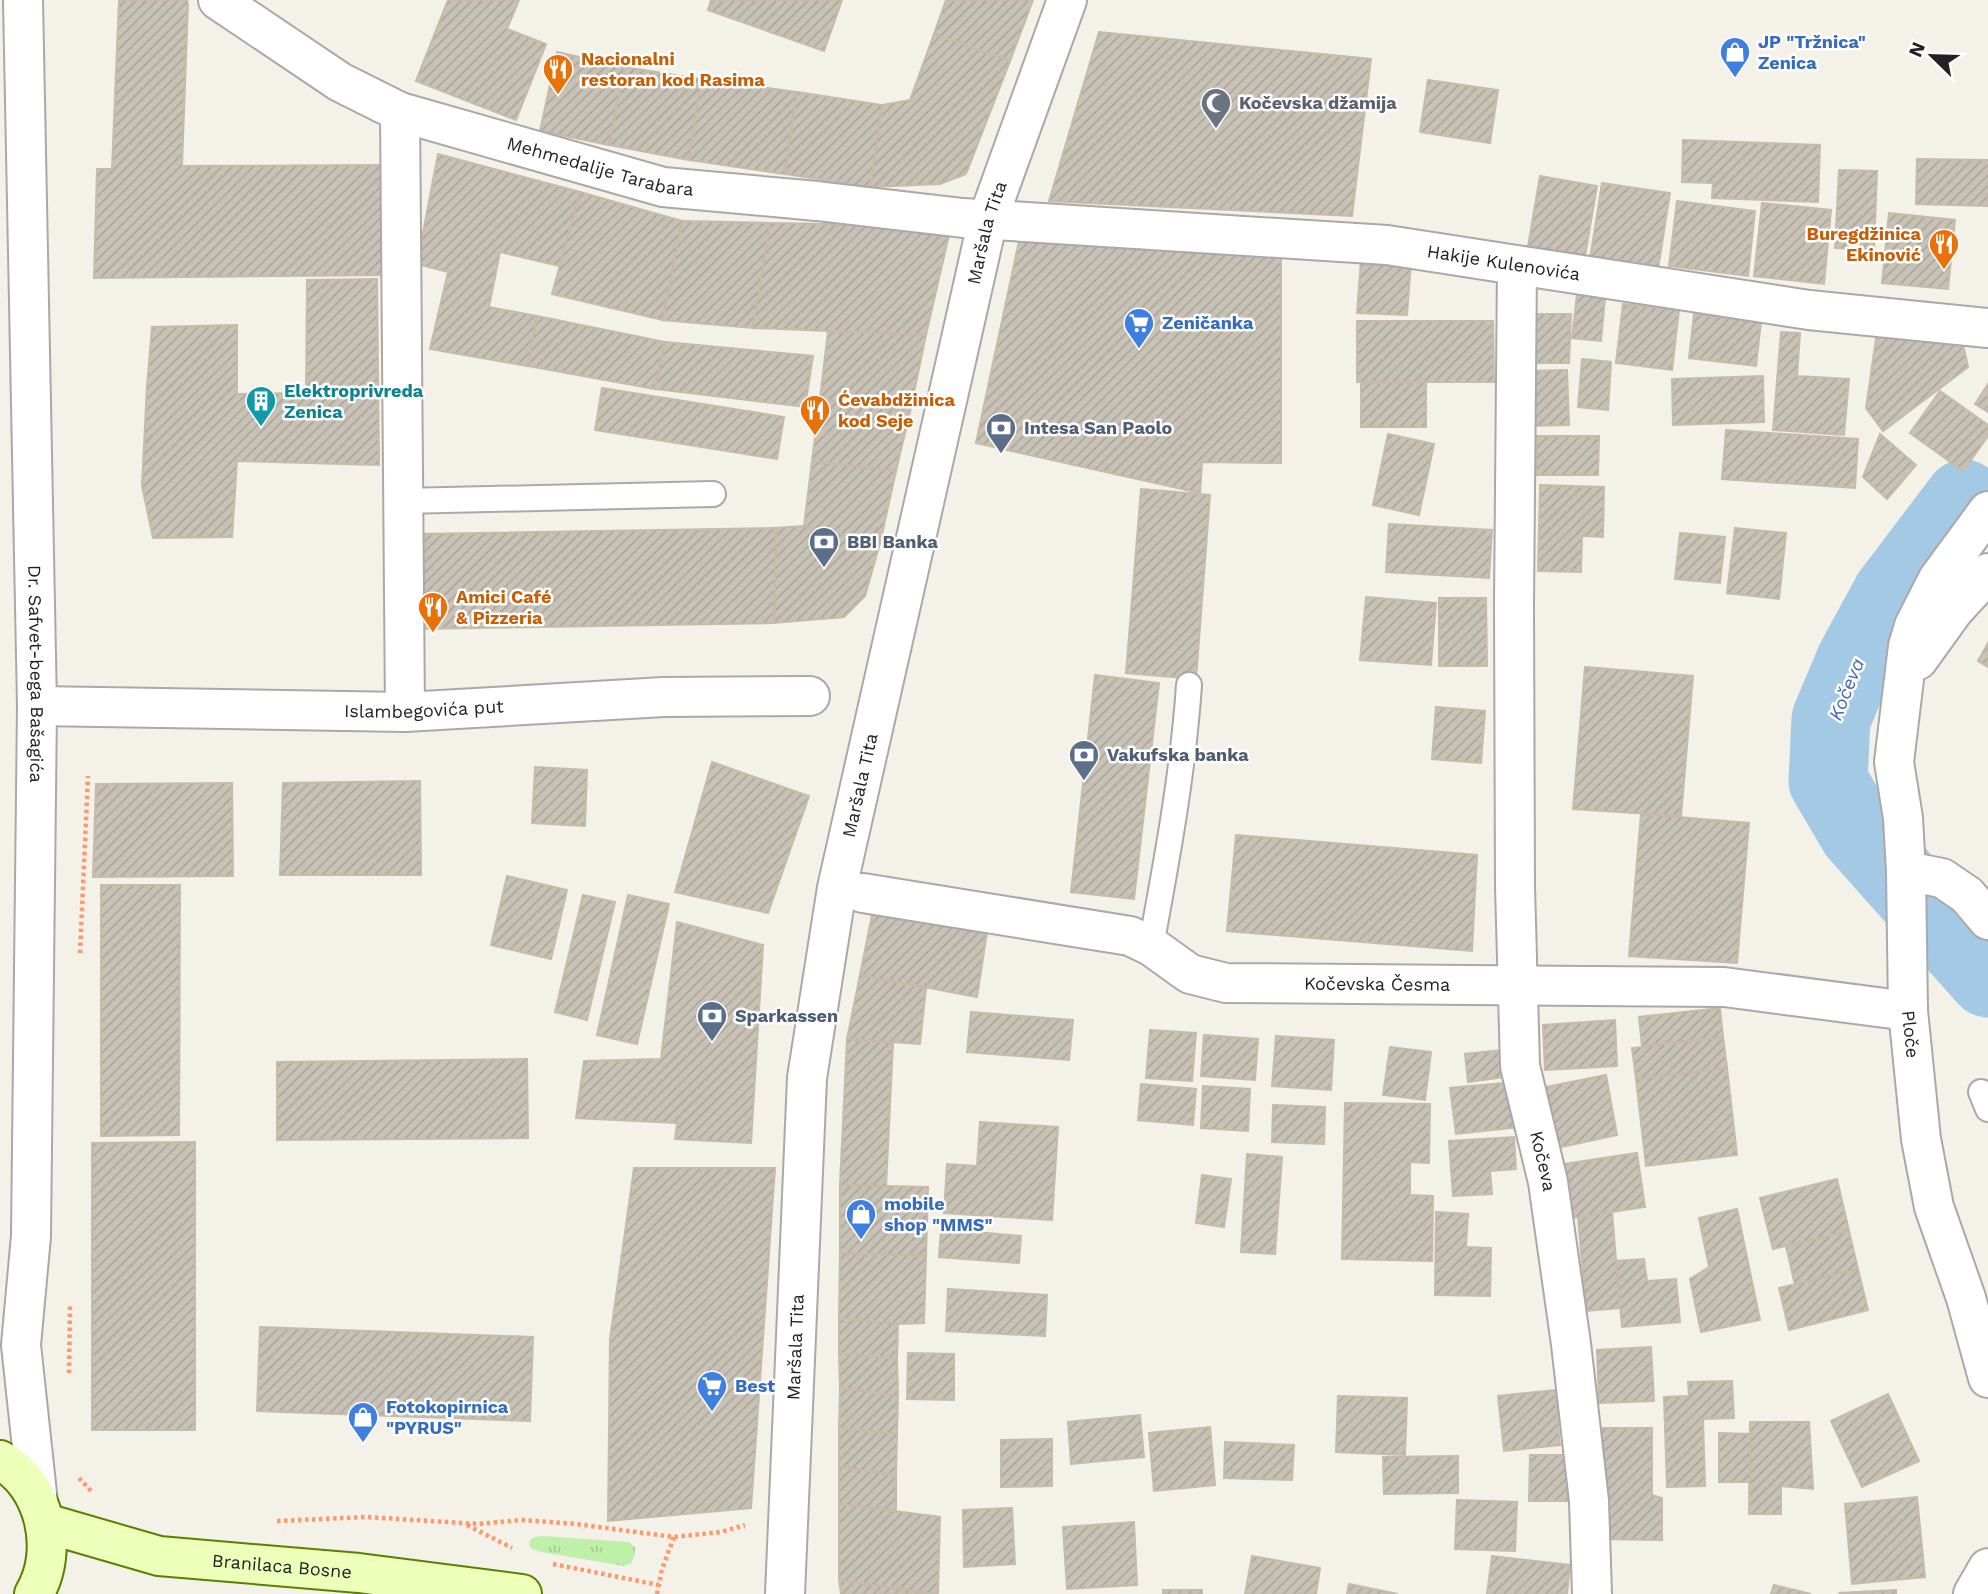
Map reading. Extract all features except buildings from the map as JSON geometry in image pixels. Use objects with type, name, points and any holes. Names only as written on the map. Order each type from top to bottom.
[{"type":"main road","points":[[0,1460],[25,1481],[42,1513],[47,1554],[40,1584],[34,1594]]},
{"type":"main road","name":"Branilaca Bosne","points":[[42,1513],[159,1556],[359,1573],[522,1594]]},
{"type":"street","name":"Dr. Safvet-bega Bašagića","points":[[23,0],[12,95],[37,706],[15,1236],[21,1345],[42,1513]]},
{"type":"street","name":"Mehmedalije Tarabara","points":[[218,0],[340,82],[400,112],[663,187],[1002,220]]},
{"type":"street","name":"Maršala Tita","points":[[785,1594],[807,1078],[836,888],[1002,220],[1067,0]]},
{"type":"street","points":[[400,112],[405,712]]},
{"type":"street","name":"Hakije Kulenovića","points":[[1002,220],[1387,245],[1809,310],[1988,328]]},
{"type":"street","name":"Kočeva","points":[[1517,266],[1515,886],[1520,1066],[1548,1181],[1571,1344],[1589,1501],[1592,1594]]},
{"type":"street","name":"Ploče","points":[[1988,511],[1938,579],[1914,626],[1908,646],[1894,762],[1903,818],[1908,1011],[1921,1139],[1934,1207],[1977,1295],[1988,1378]]},
{"type":"street","name":"Ploče","points":[[1904,682],[1928,643],[1988,573]]},
{"type":"street","name":"Islambegovića put","points":[[37,706],[405,712],[664,696],[810,696]]},
{"type":"street","points":[[1906,871],[1942,878],[1967,895],[1988,920]]},
{"type":"street","name":"Kočevska Česma","points":[[863,893],[1130,936],[1151,946],[1190,974],[1226,984],[1724,987],[1908,1011]]},
{"type":"street","name":"Dr. Safvet-bega Bašagića","points":[[0,1389],[21,1345]]},
{"type":"street","points":[[1973,1594],[1988,1568]]},
{"type":"lane","points":[[403,501],[713,494]]},
{"type":"lane","points":[[1151,946],[1176,811],[1189,685]]},
{"type":"path","points":[[79,962],[88,776]]},
{"type":"path","points":[[69,1384],[70,1300]]},
{"type":"path","points":[[76,1475],[94,1494]]},
{"type":"path","points":[[276,1521],[367,1517],[463,1524],[535,1521],[674,1537],[721,1532],[788,1515]]},
{"type":"path","points":[[463,1524],[514,1549]]},
{"type":"path","points":[[657,1594],[662,1569],[674,1537]]},
{"type":"path","points":[[544,1562],[659,1586]]},
{"type":"green space","points":[[543,1536],[629,1542],[635,1547],[635,1554],[631,1564],[624,1566],[532,1549],[530,1540]]},
{"type":"waterway","name":"Kočeva","points":[[1964,499],[1892,594],[1855,662],[1831,719],[1828,781],[1858,832],[1988,978]]},
{"type":"place","name":"JP \"Tržnica\" Zenica","points":[[1735,79]]},
{"type":"place","name":"Nacionalni restoran kod Rasima","points":[[558,96]]},
{"type":"place","name":"Kočevska džamija","points":[[1216,130]]},
{"type":"place","name":"Buregdžinica Ekinović","points":[[1944,271]]},
{"type":"place","name":"Zeničanka","points":[[1139,350]]},
{"type":"place","name":"Elektroprivreda Zenica","points":[[261,428]]},
{"type":"place","name":"Ćevabdžinica kod Seje","points":[[815,437]]},
{"type":"place","name":"Intesa San Paolo","points":[[1001,455]]},
{"type":"place","name":"BBI Banka","points":[[824,569]]},
{"type":"place","name":"Amici Café & Pizzeria","points":[[433,634]]},
{"type":"place","name":"Vakufska banka","points":[[1084,782]]},
{"type":"place","name":"Sparkassen","points":[[712,1043]]},
{"type":"place","name":"mobile shop \"MMS\"","points":[[861,1241]]},
{"type":"place","name":"Best","points":[[712,1413]]},
{"type":"place","name":"Fotokopirnica \"PYRUS\"","points":[[363,1444]]}]
